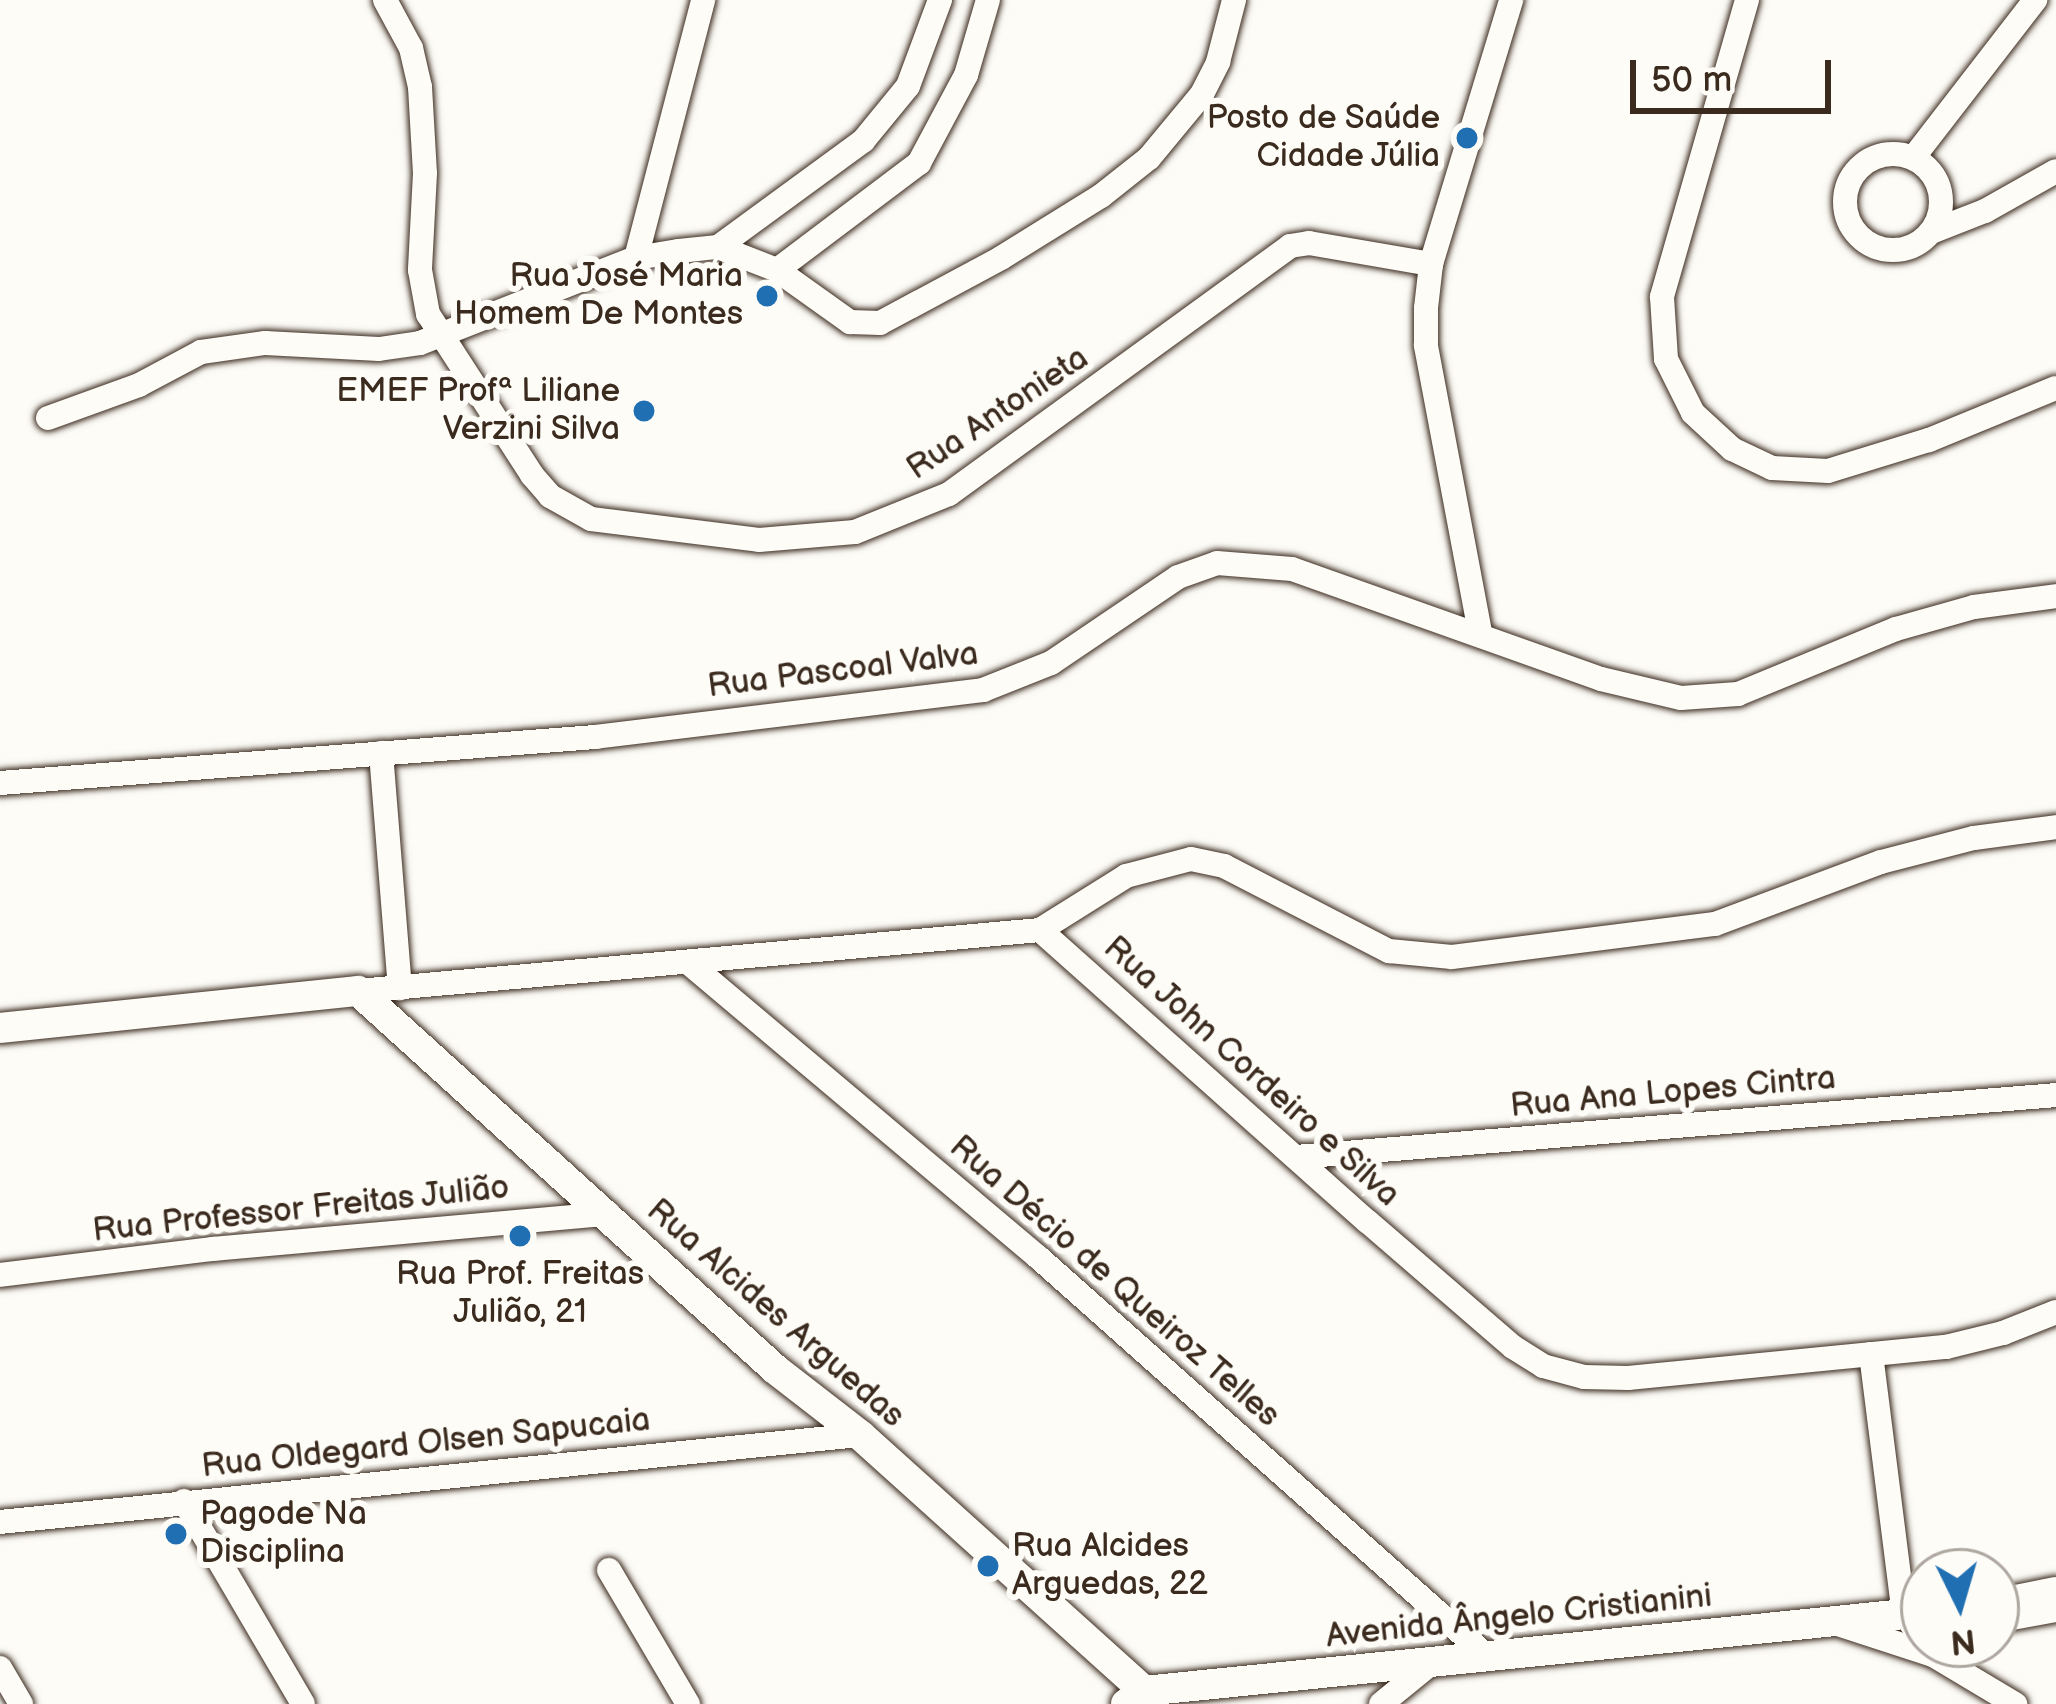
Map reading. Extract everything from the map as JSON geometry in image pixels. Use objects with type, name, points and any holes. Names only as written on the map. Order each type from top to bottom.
[{"type":"street","name":"Rua Antonieta","points":[[385,0],[411,48],[420,87],[425,173],[420,270],[439,336],[532,475],[571,511],[655,530],[812,539],[899,518],[950,494],[1290,246],[1309,243],[1431,265]]},
{"type":"street","points":[[636,258],[703,0]]},
{"type":"street","points":[[48,418],[139,385],[215,349],[265,343],[379,349],[439,336],[636,258],[718,247],[863,141],[908,86],[940,0]]},
{"type":"street","points":[[777,270],[919,163],[966,75],[988,0]]},
{"type":"street","points":[[718,247],[777,270],[850,322],[863,325],[905,313],[1101,196],[1178,128],[1218,62],[1234,0]]},
{"type":"street","points":[[1480,632],[1426,345],[1431,265],[1511,0]]},
{"type":"street","points":[[1747,0],[1662,297],[1666,359],[1693,413],[1732,449],[1772,468],[1828,471],[1929,440],[2056,388]]},
{"type":"street","points":[[1913,158],[2035,0]]},
{"type":"street","points":[[1885,154],[1913,158],[1937,182],[1940,216],[1931,232],[1919,244],[1891,251],[1864,242],[1847,220],[1845,191],[1859,167],[1885,154]]},
{"type":"street","points":[[1931,232],[1985,212],[2056,171]]},
{"type":"street","name":"Rua Pascoal Valva","points":[[0,783],[595,736],[983,690],[1051,663],[1178,577],[1217,563],[1292,569],[1480,632],[1600,679],[1681,698],[1738,694],[1896,629],[1974,607],[2056,596]]},
{"type":"street","points":[[381,753],[400,988]]},
{"type":"street","points":[[0,1028],[1040,930],[1126,876],[1191,859],[1224,866],[1390,951],[1451,957],[1714,924],[1881,862],[1974,838],[2056,827]]},
{"type":"street","name":"Rua John Cordeiro e Silva","points":[[1040,930],[1513,1347],[1564,1373],[1628,1378],[1946,1347],[2003,1333],[2056,1312]]},
{"type":"street","name":"Rua Décio de Queiroz Telles","points":[[689,964],[1038,1256],[1490,1658]]},
{"type":"street","name":"Rua Alcides Arguedas","points":[[358,992],[775,1369],[860,1435],[1135,1697]]},
{"type":"street","name":"Rua Ana Lopes Cintra","points":[[1296,1157],[2056,1095]]},
{"type":"street","name":"Rua Professor Freitas Julião","points":[[0,1275],[213,1249],[608,1214]]},
{"type":"street","points":[[1871,1354],[1903,1548]]},
{"type":"street","name":"Rua Oldegard Olsen Sapucaia","points":[[0,1522],[860,1435]]},
{"type":"street","points":[[184,1501],[303,1704]]},
{"type":"street","points":[[609,1570],[688,1704]]},
{"type":"street","points":[[2020,1599],[2056,1592]]},
{"type":"street","points":[[2020,1617],[2056,1610]]},
{"type":"street","name":"Avenida Ângelo Cristianini","points":[[1135,1697],[1900,1614]]},
{"type":"street","points":[[1828,1621],[1900,1638]]},
{"type":"street","points":[[1382,1704],[1430,1664]]},
{"type":"street","points":[[0,1667],[21,1704]]},
{"type":"street","points":[[1964,1668],[2015,1704]]},
{"type":"place","name":"Posto de Saúde Cidade Júlia","points":[[1467,138]]},
{"type":"place","name":"Rua José Maria Homem De Montes","points":[[767,296]]},
{"type":"place","name":"EMEF Profª Liliane Verzini Silva","points":[[644,411]]},
{"type":"place","name":"Rua Prof. Freitas Julião, 21","points":[[520,1236]]},
{"type":"place","name":"Pagode Na Disciplina","points":[[176,1534]]},
{"type":"place","name":"Rua Alcides Arguedas, 22","points":[[988,1566]]}]
